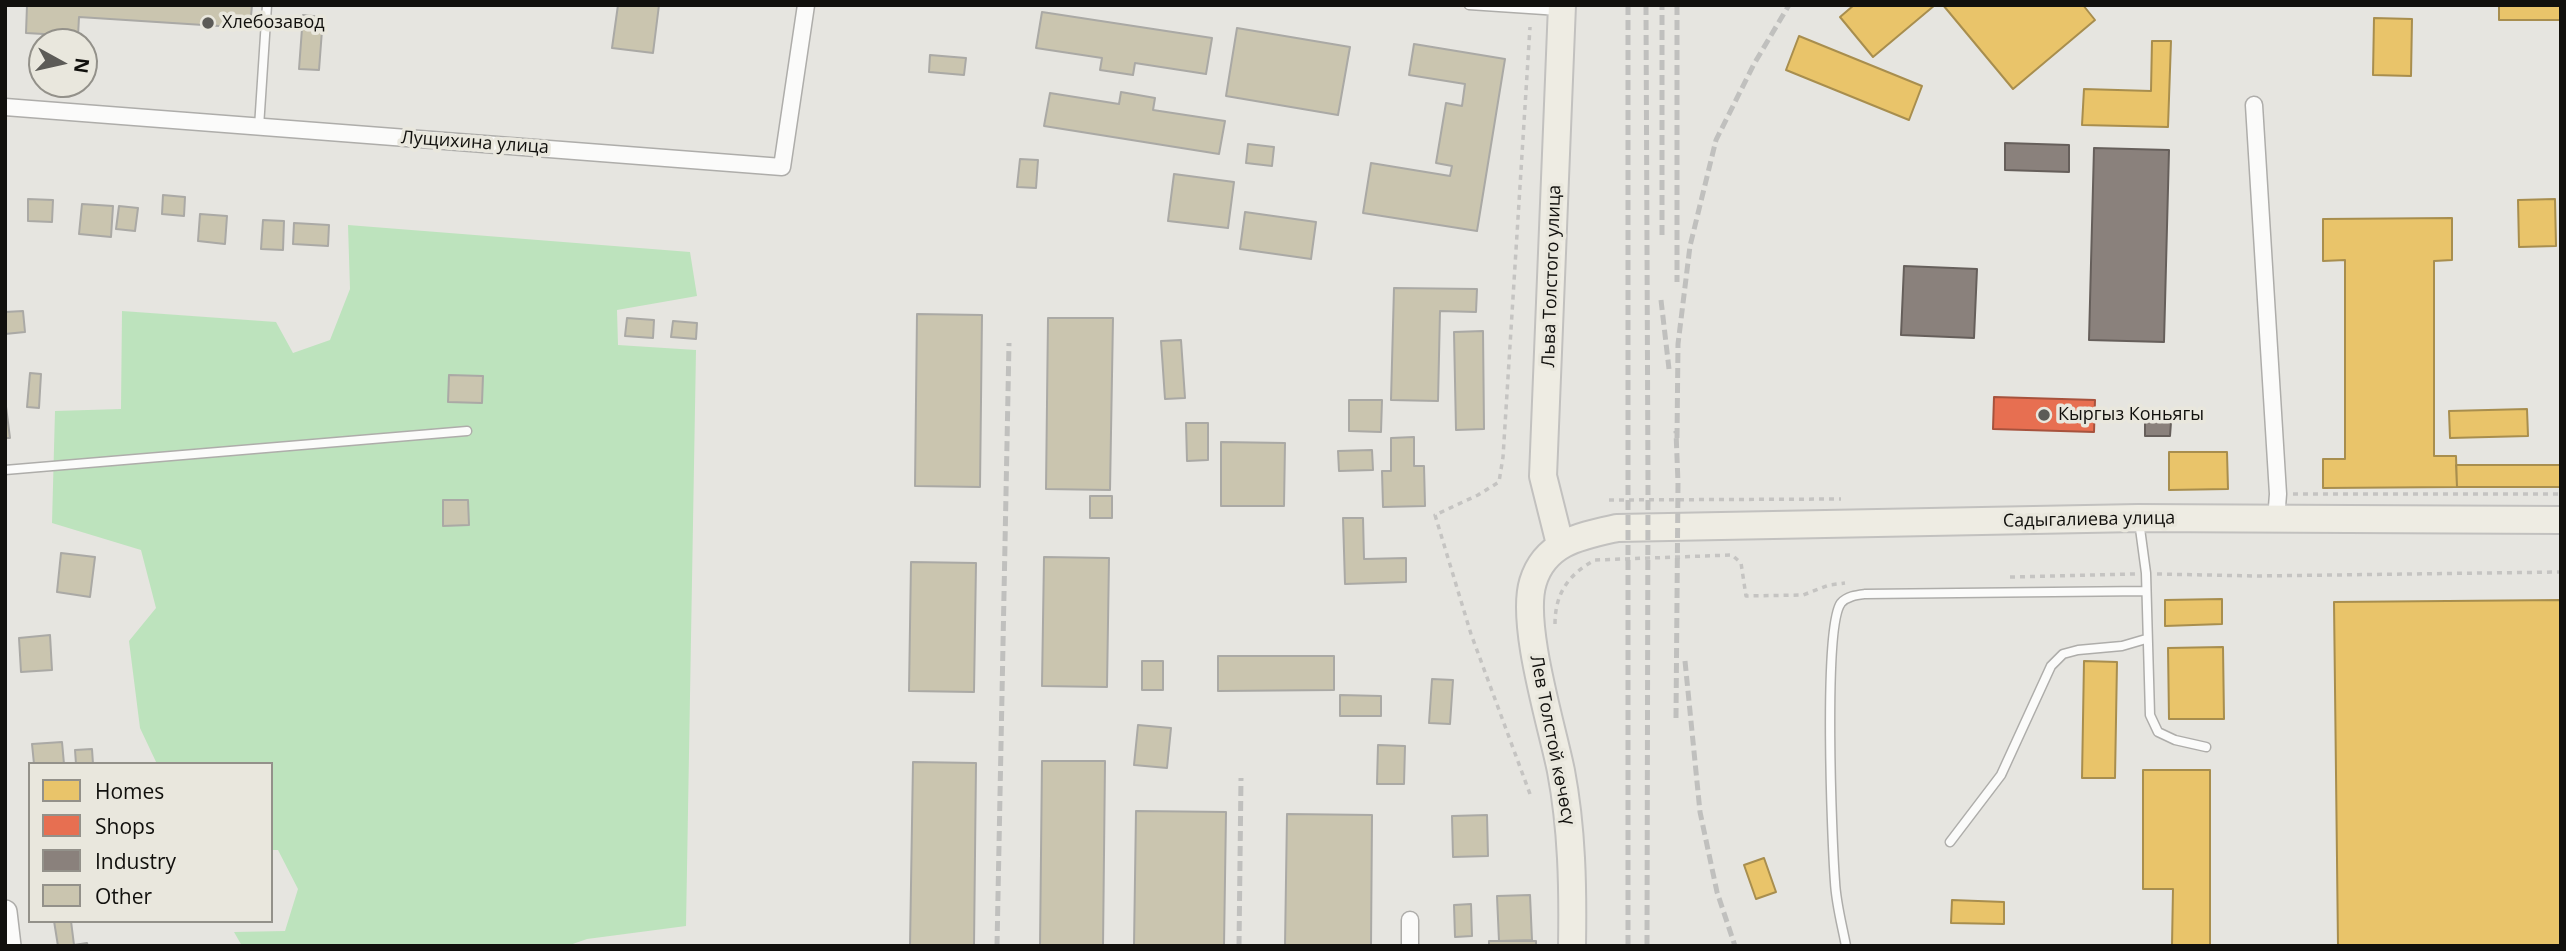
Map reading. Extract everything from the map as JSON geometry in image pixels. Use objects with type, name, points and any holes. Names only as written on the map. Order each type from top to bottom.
[{"type":"main road","name":"Льва Толстого улица","points":[[1560,544],[1543,476],[1562,8]]},
{"type":"main road","name":"Садыгалиева улица","points":[[1560,544],[1586,534],[1617,528],[2138,518],[2561,520]]},
{"type":"main road","name":"Лев Толстой көчөсү","points":[[1560,544],[1542,563],[1532,583],[1530,617],[1546,710],[1561,771],[1570,831],[1572,946]]},
{"type":"street","name":"Лущихина улица","points":[[5,107],[782,167],[806,5]]},
{"type":"street","points":[[2254,105],[2278,494],[2276,520]]},
{"type":"street","points":[[5,912],[9,946]]},
{"type":"street","points":[[1410,920],[1410,946]]},
{"type":"lane","points":[[259,127],[267,5]]},
{"type":"lane","points":[[1469,5],[1562,8]]},
{"type":"lane","points":[[5,470],[467,431]]},
{"type":"lane","points":[[2138,518],[2146,573],[2150,715],[2158,732],[2175,740],[2206,747]]},
{"type":"lane","points":[[1846,946],[1835,884],[1830,652],[1841,603],[1849,597],[1866,593],[2146,591]]},
{"type":"lane","points":[[1951,842],[2001,775],[2051,666],[2063,654],[2123,646],[2146,639]]},
{"type":"path","points":[[1530,27],[1503,457],[1499,482],[1478,495],[1435,514],[1471,634],[1530,794]]},
{"type":"path","points":[[1555,635],[1555,614],[1560,593],[1569,578],[1595,560],[1732,555],[1741,563],[1746,596]]},
{"type":"green space","points":[[348,225],[690,252],[697,296],[617,310],[618,345],[696,350],[686,926],[587,939],[567,946],[242,946],[234,932],[285,931],[298,889],[278,850],[273,850],[273,762],[156,762],[140,728],[129,641],[156,608],[141,550],[52,523],[55,411],[121,409],[122,311],[276,322],[293,353],[330,340],[350,289]]},
{"type":"building: Homes","points":[[1854,5],[1935,5],[1873,57],[1840,17]]},
{"type":"building: Homes","points":[[1943,5],[2083,5],[2095,20],[2013,89]]},
{"type":"building: Homes","points":[[2499,5],[2561,5],[2561,20],[2499,20]]},
{"type":"building: Homes","points":[[2374,18],[2412,19],[2411,76],[2373,75]]},
{"type":"building: Homes","points":[[1799,36],[1922,86],[1909,120],[1786,70]]},
{"type":"building: Homes","points":[[2152,41],[2171,41],[2168,127],[2082,125],[2084,89],[2151,91]]},
{"type":"building: Homes","points":[[2555,199],[2556,246],[2519,247],[2518,200]]},
{"type":"building: Homes","points":[[2452,218],[2452,260],[2434,261],[2434,456],[2456,456],[2457,487],[2323,488],[2323,459],[2345,459],[2345,260],[2323,261],[2323,219]]},
{"type":"building: Homes","points":[[2527,409],[2528,436],[2450,438],[2449,411]]},
{"type":"building: Homes","points":[[2169,452],[2227,452],[2228,489],[2169,490]]},
{"type":"building: Homes","points":[[2456,465],[2561,465],[2561,487],[2457,487]]},
{"type":"building: Homes","points":[[2222,599],[2222,624],[2165,626],[2165,600]]},
{"type":"building: Homes","points":[[2561,600],[2561,946],[2338,946],[2334,602]]},
{"type":"building: Homes","points":[[2223,647],[2224,719],[2169,719],[2168,648]]},
{"type":"building: Homes","points":[[2084,661],[2117,662],[2115,778],[2082,778]]},
{"type":"building: Homes","points":[[2143,770],[2210,770],[2210,946],[2172,946],[2173,889],[2143,889]]},
{"type":"building: Homes","points":[[1764,858],[1776,892],[1756,899],[1744,865]]},
{"type":"building: Homes","points":[[1952,900],[2004,902],[2004,924],[1951,923]]},
{"type":"building: Shops","name":"Кыргыз Коньягы","points":[[1994,397],[2095,400],[2094,432],[1993,429]]},
{"type":"building: Industry","points":[[2005,143],[2069,145],[2069,172],[2005,170]]},
{"type":"building: Industry","points":[[2094,148],[2169,150],[2164,342],[2089,340]]},
{"type":"building: Industry","points":[[1904,266],[1977,269],[1974,338],[1901,335]]},
{"type":"building: Industry","points":[[2145,422],[2171,422],[2170,436],[2145,436]]},
{"type":"building: Other","name":"Хлебозавод","points":[[27,5],[252,5],[250,28],[79,17],[78,28],[28,28],[26,33]]},
{"type":"building: Other","points":[[618,5],[659,5],[653,53],[612,48]]},
{"type":"building: Other","points":[[1042,12],[1212,38],[1206,74],[1135,63],[1133,75],[1100,70],[1102,58],[1036,48]]},
{"type":"building: Other","points":[[303,15],[323,17],[319,70],[299,69]]},
{"type":"building: Other","points":[[1237,28],[1350,47],[1338,115],[1226,96]]},
{"type":"building: Other","points":[[1414,44],[1505,59],[1477,231],[1363,213],[1371,163],[1450,176],[1452,166],[1436,163],[1446,103],[1462,106],[1465,84],[1409,75]]},
{"type":"building: Other","points":[[930,55],[966,58],[964,75],[929,72]]},
{"type":"building: Other","points":[[1121,92],[1155,98],[1153,110],[1225,121],[1219,154],[1044,126],[1050,93],[1119,104]]},
{"type":"building: Other","points":[[1248,144],[1274,147],[1272,166],[1246,163]]},
{"type":"building: Other","points":[[1020,159],[1038,160],[1036,188],[1017,187]]},
{"type":"building: Other","points":[[1174,174],[1234,182],[1228,228],[1168,221]]},
{"type":"building: Other","points":[[163,195],[185,197],[184,216],[162,214]]},
{"type":"building: Other","points":[[28,199],[53,200],[52,222],[28,221]]},
{"type":"building: Other","points":[[82,204],[113,206],[111,237],[79,234]]},
{"type":"building: Other","points":[[119,206],[138,208],[135,231],[116,229]]},
{"type":"building: Other","points":[[1245,212],[1316,222],[1311,259],[1240,249]]},
{"type":"building: Other","points":[[200,214],[227,216],[225,244],[198,241]]},
{"type":"building: Other","points":[[263,220],[284,221],[283,250],[261,249]]},
{"type":"building: Other","points":[[294,223],[329,225],[328,246],[293,244]]},
{"type":"building: Other","points":[[1394,288],[1477,289],[1476,312],[1440,311],[1438,401],[1391,400]]},
{"type":"building: Other","points":[[23,311],[25,332],[5,334],[5,312]]},
{"type":"building: Other","points":[[917,314],[982,315],[980,487],[915,486]]},
{"type":"building: Other","points":[[627,318],[654,320],[653,338],[625,336]]},
{"type":"building: Other","points":[[1048,318],[1113,318],[1110,490],[1046,489]]},
{"type":"building: Other","points":[[673,321],[697,323],[696,339],[671,337]]},
{"type":"building: Other","points":[[1483,331],[1484,429],[1456,430],[1454,332]]},
{"type":"building: Other","points":[[1181,340],[1185,398],[1165,399],[1161,341]]},
{"type":"building: Other","points":[[30,373],[41,374],[39,408],[27,407]]},
{"type":"building: Other","points":[[449,375],[483,376],[482,403],[448,402]]},
{"type":"building: Other","points":[[5,399],[10,438],[5,438]]},
{"type":"building: Other","points":[[1349,400],[1382,400],[1381,432],[1349,431]]},
{"type":"building: Other","points":[[1186,423],[1208,423],[1208,460],[1187,461]]},
{"type":"building: Other","points":[[1414,437],[1414,466],[1424,466],[1425,506],[1383,507],[1382,471],[1391,471],[1391,438]]},
{"type":"building: Other","points":[[1221,442],[1285,443],[1284,506],[1221,506]]},
{"type":"building: Other","points":[[1372,450],[1373,470],[1339,471],[1338,451]]},
{"type":"building: Other","points":[[1090,496],[1112,496],[1112,518],[1090,518]]},
{"type":"building: Other","points":[[443,500],[468,500],[469,525],[443,526]]},
{"type":"building: Other","points":[[1343,518],[1363,518],[1364,559],[1406,558],[1406,582],[1345,584]]},
{"type":"building: Other","points":[[61,553],[95,557],[90,597],[57,592]]},
{"type":"building: Other","points":[[1044,557],[1109,558],[1107,687],[1042,686]]},
{"type":"building: Other","points":[[911,562],[976,563],[974,692],[909,691]]},
{"type":"building: Other","points":[[50,635],[52,670],[21,672],[19,638]]},
{"type":"building: Other","points":[[1218,656],[1334,656],[1334,690],[1218,691]]},
{"type":"building: Other","points":[[1142,661],[1163,661],[1163,690],[1142,690]]},
{"type":"building: Other","points":[[1432,679],[1453,680],[1450,724],[1429,723]]},
{"type":"building: Other","points":[[1340,695],[1381,696],[1381,716],[1340,716]]},
{"type":"building: Other","points":[[1138,725],[1171,728],[1167,768],[1134,765]]},
{"type":"building: Other","points":[[62,742],[64,762],[34,762],[32,744]]},
{"type":"building: Other","points":[[1378,745],[1405,746],[1404,784],[1377,784]]},
{"type":"building: Other","points":[[92,749],[93,762],[76,762],[75,750]]},
{"type":"building: Other","points":[[1042,761],[1105,761],[1103,946],[1040,946]]},
{"type":"building: Other","points":[[913,762],[976,763],[974,946],[910,946]]},
{"type":"building: Other","points":[[1136,811],[1226,812],[1224,946],[1134,946]]},
{"type":"building: Other","points":[[1287,814],[1372,815],[1371,946],[1285,946]]},
{"type":"building: Other","points":[[1487,815],[1488,856],[1453,857],[1452,816]]},
{"type":"building: Other","points":[[1530,895],[1532,940],[1499,941],[1497,896]]},
{"type":"building: Other","points":[[1471,904],[1472,936],[1455,937],[1454,905]]},
{"type":"building: Other","points":[[54,923],[71,923],[74,945],[87,943],[88,946],[58,946]]},
{"type":"building: Other","points":[[1489,941],[1536,941],[1536,946],[1489,946]]},
{"type":"railway","points":[[1628,5],[1628,946]]},
{"type":"railway","points":[[1646,5],[1647,946]]},
{"type":"railway","points":[[1662,5],[1662,235]]},
{"type":"railway","points":[[1677,5],[1677,282]]},
{"type":"railway","points":[[1677,438],[1678,344],[1690,246],[1716,140],[1754,64],[1789,5]]},
{"type":"railway","points":[[1661,300],[1669,369]]},
{"type":"railway","points":[[997,946],[1009,343]]},
{"type":"railway","points":[[1676,431],[1676,718]]},
{"type":"railway","points":[[1685,661],[1700,812],[1717,892],[1735,946]]},
{"type":"railway","points":[[1239,946],[1241,778]]},
{"type":"place","name":"Хлебозавод","points":[[208,23]]},
{"type":"place","name":"Кыргыз Коньягы","points":[[2044,415]]}]
